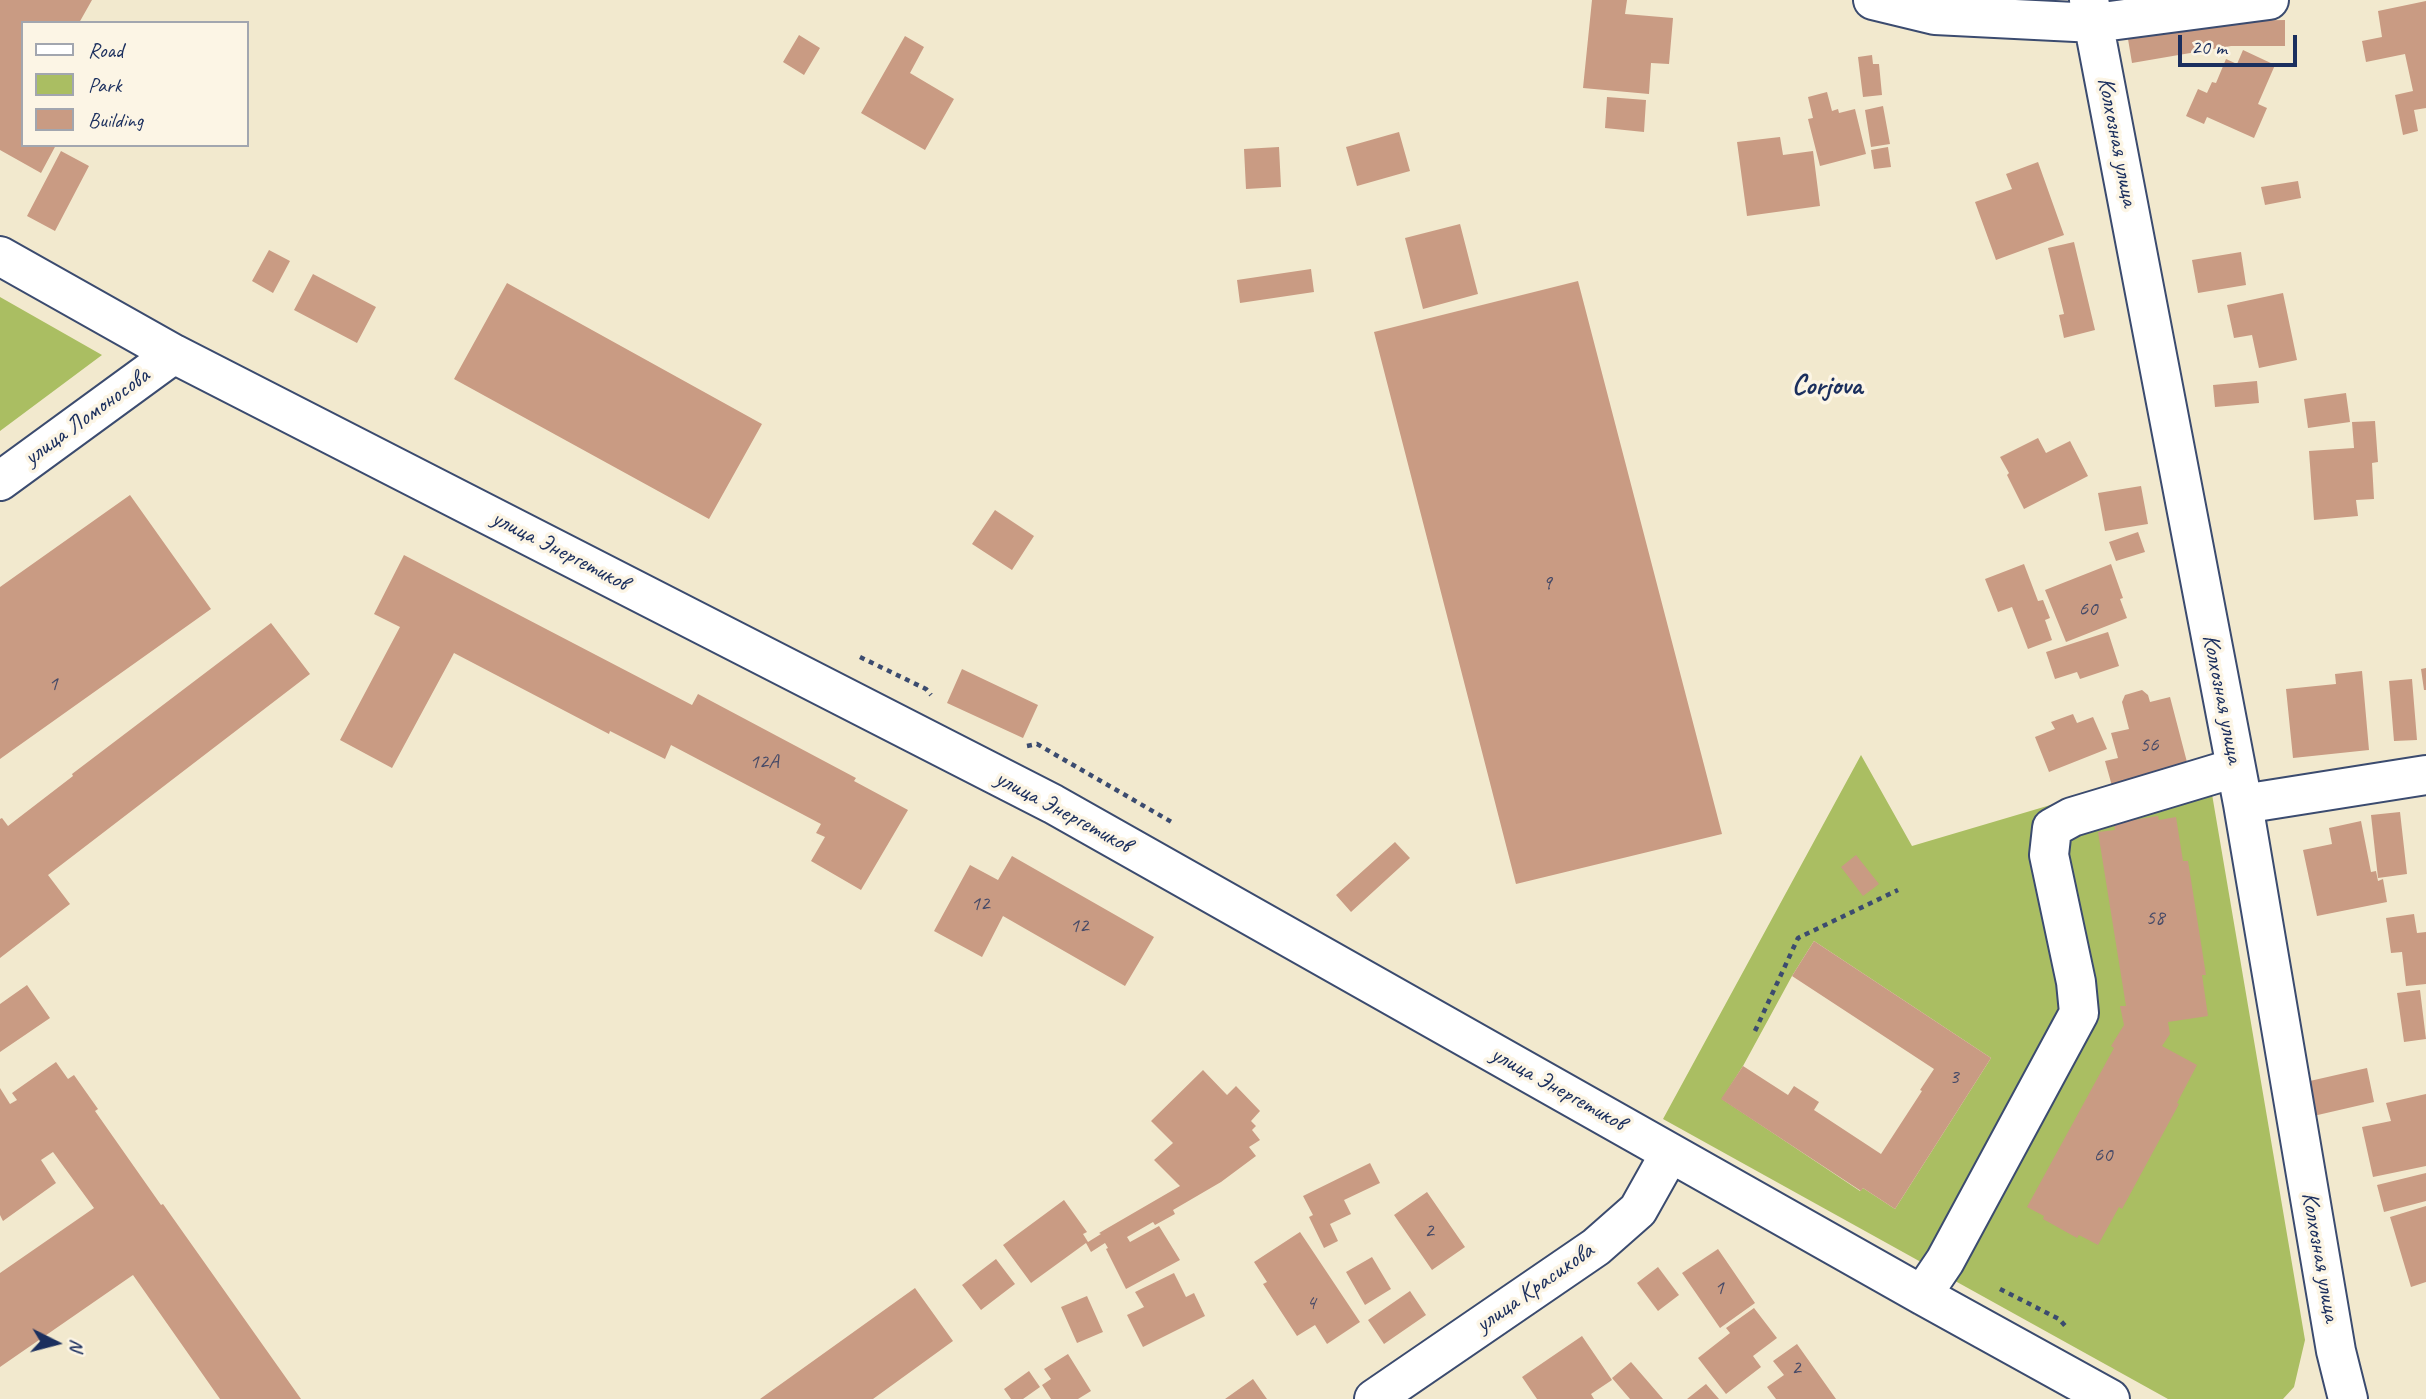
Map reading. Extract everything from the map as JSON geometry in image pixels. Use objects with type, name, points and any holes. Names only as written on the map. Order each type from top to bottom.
[{"type":"street","points":[[1873,0],[1936,15],[2092,11],[2269,0]]},
{"type":"street","name":"Колхозная улица","points":[[2092,11],[2239,786],[2336,1351],[2348,1399]]},
{"type":"street","name":"улица Энергетиков","points":[[0,256],[174,354],[1053,804],[2098,1397]]},
{"type":"street","name":"улица Ломоносова","points":[[0,481],[174,354]]},
{"type":"street","points":[[1922,1295],[1945,1261],[2079,1013],[2076,982],[2049,855],[2052,828],[2072,817],[2239,786],[2426,775]]},
{"type":"street","name":"улица Красикова","points":[[1374,1399],[1596,1247],[1638,1210],[1670,1153]]},
{"type":"street","points":[[2319,1399],[2336,1351]]},
{"type":"path","points":[[1755,1031],[1798,938],[1898,890]]},
{"type":"green space","points":[[0,297],[102,355],[0,431]]},
{"type":"green space","points":[[1861,755],[1912,846],[2206,759],[2305,1340],[2294,1387],[2283,1399],[2168,1399],[1663,1119]],"holes":[[[1814,941],[1991,1058],[1895,1209],[1863,1188],[1860,1191],[1722,1099]]]},
{"type":"building","points":[[0,0],[92,0],[80,21],[21,21],[21,147],[55,147],[41,173],[0,150]]},
{"type":"building","points":[[1592,0],[1627,0],[1625,14],[1673,18],[1669,64],[1651,63],[1649,94],[1583,88]]},
{"type":"building","points":[[2426,1],[2426,108],[2414,110],[2418,131],[2403,135],[2395,95],[2413,91],[2405,54],[2366,62],[2362,41],[2382,37],[2378,11]]},
{"type":"building","points":[[2285,20],[2285,46],[2231,46],[2132,63],[2128,39],[2230,21]]},
{"type":"building","points":[[799,35],[820,48],[804,75],[783,62]]},
{"type":"building","points":[[905,36],[924,47],[910,73],[954,99],[925,150],[861,113]]},
{"type":"building","points":[[2243,50],[2275,65],[2258,104],[2267,108],[2254,138],[2207,117],[2204,124],[2186,116],[2198,89],[2207,93],[2212,82],[2216,83],[2226,59],[2237,64]]},
{"type":"building","points":[[1872,55],[1873,64],[1879,64],[1882,95],[1863,97],[1858,57]]},
{"type":"building","points":[[1827,92],[1832,111],[1838,109],[1839,113],[1855,109],[1866,154],[1820,166],[1808,119],[1813,118],[1808,97]]},
{"type":"building","points":[[1607,97],[1646,100],[1644,132],[1605,128]]},
{"type":"building","points":[[1883,106],[1890,144],[1871,147],[1865,110]]},
{"type":"building","points":[[1399,132],[1410,171],[1357,186],[1346,147]]},
{"type":"building","points":[[1780,137],[1783,155],[1813,151],[1820,206],[1747,216],[1737,142]]},
{"type":"building","points":[[1279,147],[1281,187],[1246,189],[1244,149]]},
{"type":"building","points":[[1888,147],[1891,167],[1874,169],[1871,150]]},
{"type":"building","points":[[61,151],[89,166],[55,231],[27,216]]},
{"type":"building","points":[[2038,162],[2064,235],[1996,260],[1975,202],[2012,189],[2006,174]]},
{"type":"building","points":[[2298,181],[2301,198],[2265,205],[2261,187]]},
{"type":"building","points":[[1460,224],[1478,294],[1423,309],[1405,238]]},
{"type":"building","points":[[2074,242],[2095,330],[2064,338],[2059,315],[2064,314],[2048,248]]},
{"type":"building","points":[[269,250],[290,261],[273,293],[252,281]]},
{"type":"building","points":[[2241,252],[2246,285],[2198,293],[2192,260]]},
{"type":"building","points":[[1311,269],[1314,292],[1240,303],[1237,280]]},
{"type":"building","points":[[313,274],[376,307],[357,343],[294,310]]},
{"type":"building","points":[[1578,281],[1722,834],[1516,884],[1374,332]]},
{"type":"building","points":[[507,283],[762,424],[709,519],[454,379]]},
{"type":"building","points":[[2283,293],[2297,360],[2259,368],[2252,335],[2234,338],[2227,305]]},
{"type":"building","points":[[2257,381],[2259,403],[2215,407],[2213,385]]},
{"type":"building","points":[[2346,393],[2350,422],[2308,428],[2304,399]]},
{"type":"building","points":[[2375,421],[2378,462],[2372,463],[2374,499],[2356,500],[2358,516],[2314,520],[2309,451],[2354,448],[2352,422]]},
{"type":"building","points":[[2038,438],[2046,453],[2070,441],[2088,476],[2024,509],[2000,457]]},
{"type":"building","points":[[2141,486],[2148,524],[2105,531],[2098,493]]},
{"type":"building","points":[[130,495],[211,609],[0,759],[0,587]]},
{"type":"building","points":[[995,510],[1034,536],[1012,570],[972,544]]},
{"type":"building","points":[[2138,532],[2145,552],[2116,561],[2109,542]]},
{"type":"building","points":[[404,555],[692,705],[698,694],[856,778],[854,781],[908,810],[861,890],[811,861],[825,837],[816,833],[821,824],[671,745],[665,759],[610,731],[609,734],[454,653],[392,768],[340,740],[400,627],[374,614]]},
{"type":"building","points":[[2024,564],[2038,601],[2043,600],[2050,618],[2045,620],[2052,640],[2028,649],[2012,607],[1998,612],[1985,579]]},
{"type":"building","points":[[2111,564],[2127,618],[2066,642],[2045,590]]},
{"type":"building","points":[[271,623],[310,674],[48,875],[70,904],[0,958],[0,819],[8,826]]},
{"type":"building","points":[[2108,632],[2119,666],[2080,679],[2077,672],[2055,679],[2046,652]]},
{"type":"building","points":[[2426,668],[2426,690],[2424,690],[2421,669]]},
{"type":"building","points":[[962,669],[1038,705],[1023,738],[947,703]]},
{"type":"building","points":[[2362,671],[2369,750],[2293,758],[2286,689],[2336,684],[2335,674]]},
{"type":"building","points":[[2412,679],[2417,740],[2394,741],[2389,681]]},
{"type":"building","points":[[2142,690],[2148,695],[2150,702],[2170,697],[2188,766],[2112,786],[2105,761],[2118,758],[2111,733],[2129,729],[2122,702],[2125,695]]},
{"type":"building","points":[[2073,714],[2077,723],[2093,717],[2107,749],[2049,772],[2035,737],[2055,729],[2051,722]]},
{"type":"building","points":[[2400,812],[2407,874],[2378,878],[2371,815]]},
{"type":"building","points":[[2158,816],[2159,820],[2176,817],[2183,861],[2188,861],[2206,975],[2202,975],[2208,1016],[2168,1022],[2170,1034],[2162,1046],[2197,1065],[2122,1209],[2119,1207],[2098,1245],[2079,1235],[2077,1238],[2027,1207],[2124,1025],[2120,1006],[2126,1006],[2098,832],[2115,830],[2114,823]]},
{"type":"building","points":[[2361,821],[2371,872],[2376,871],[2378,881],[2383,879],[2387,902],[2317,916],[2303,850],[2332,844],[2329,828]]},
{"type":"building","points":[[1395,842],[1410,858],[1351,912],[1336,895]]},
{"type":"building","points":[[1856,855],[1879,884],[1863,896],[1841,867]]},
{"type":"building","points":[[1012,856],[1154,937],[1125,986],[1003,916],[982,957],[934,931],[970,865],[998,880]]},
{"type":"building","points":[[2414,914],[2417,933],[2426,932],[2426,984],[2406,986],[2402,952],[2391,953],[2386,918]]},
{"type":"building","points":[[1814,941],[1991,1058],[1895,1209],[1863,1188],[1861,1191],[1721,1099],[1743,1066],[1788,1095],[1794,1086],[1819,1102],[1814,1110],[1881,1154],[1922,1091],[1920,1090],[1934,1069],[1792,976]]},
{"type":"building","points":[[27,985],[50,1018],[0,1052],[0,1004]]},
{"type":"building","points":[[2420,990],[2426,1039],[2404,1042],[2397,993]]},
{"type":"building","points":[[56,1062],[68,1079],[74,1075],[98,1109],[95,1111],[301,1399],[220,1399],[133,1275],[0,1367],[0,1273],[94,1208],[53,1152],[41,1160],[56,1183],[3,1221],[0,1215],[0,1088],[10,1104],[17,1100],[12,1093]]},
{"type":"building","points":[[2367,1068],[2374,1102],[2309,1117],[2301,1083]]},
{"type":"building","points":[[1203,1070],[1227,1095],[1236,1086],[1260,1111],[1251,1121],[1256,1126],[1252,1130],[1260,1140],[1249,1147],[1256,1156],[1221,1182],[1173,1210],[1175,1214],[1155,1225],[1153,1222],[1127,1237],[1130,1242],[1159,1226],[1180,1260],[1126,1289],[1105,1243],[1091,1252],[1086,1243],[1031,1283],[1003,1245],[1064,1200],[1087,1232],[1083,1234],[1088,1242],[1180,1186],[1154,1160],[1173,1143],[1151,1121]]},
{"type":"building","points":[[2426,1094],[2426,1166],[2373,1177],[2362,1127],[2391,1121],[2386,1103]]},
{"type":"building","points":[[1370,1163],[1380,1183],[1344,1200],[1351,1214],[1330,1224],[1338,1241],[1324,1248],[1309,1217],[1313,1215],[1303,1196]]},
{"type":"building","points":[[2426,1173],[2426,1201],[2384,1212],[2377,1185]]},
{"type":"building","points":[[1427,1192],[1465,1247],[1432,1270],[1394,1215]]},
{"type":"building","points":[[2426,1206],[2426,1282],[2411,1287],[2390,1217]]},
{"type":"building","points":[[1300,1232],[1360,1322],[1327,1344],[1315,1325],[1297,1336],[1263,1284],[1267,1282],[1254,1262]]},
{"type":"building","points":[[1718,1249],[1755,1303],[1720,1328],[1682,1273]]},
{"type":"building","points":[[1372,1257],[1391,1289],[1365,1305],[1346,1272]]},
{"type":"building","points":[[996,1259],[1015,1284],[981,1310],[962,1285]]},
{"type":"building","points":[[1658,1267],[1679,1295],[1658,1311],[1637,1283]]},
{"type":"building","points":[[1174,1273],[1186,1297],[1194,1293],[1205,1316],[1143,1347],[1127,1315],[1144,1307],[1135,1292]]},
{"type":"building","points":[[915,1288],[953,1341],[873,1399],[760,1399]]},
{"type":"building","points":[[1410,1291],[1426,1315],[1384,1344],[1368,1320]]},
{"type":"building","points":[[1087,1296],[1103,1332],[1077,1343],[1061,1307]]},
{"type":"building","points":[[1754,1308],[1777,1338],[1753,1356],[1761,1367],[1726,1394],[1698,1358],[1730,1333],[1726,1328]]},
{"type":"building","points":[[1582,1336],[1612,1380],[1591,1394],[1594,1399],[1537,1399],[1522,1377]]},
{"type":"building","points":[[1797,1344],[1836,1399],[1776,1399],[1767,1387],[1784,1375],[1773,1361]]},
{"type":"building","points":[[1068,1354],[1091,1391],[1078,1399],[1051,1399],[1042,1385],[1051,1379],[1044,1369]]},
{"type":"building","points":[[1631,1362],[1663,1399],[1630,1399],[1612,1378]]},
{"type":"building","points":[[1029,1371],[1040,1387],[1023,1399],[1011,1399],[1004,1389]]},
{"type":"building","points":[[1253,1379],[1267,1399],[1225,1399]]},
{"type":"building","points":[[1706,1384],[1719,1399],[1687,1399]]},
{"type":"district","name":"Corjova","points":[[1827,387]]}]
